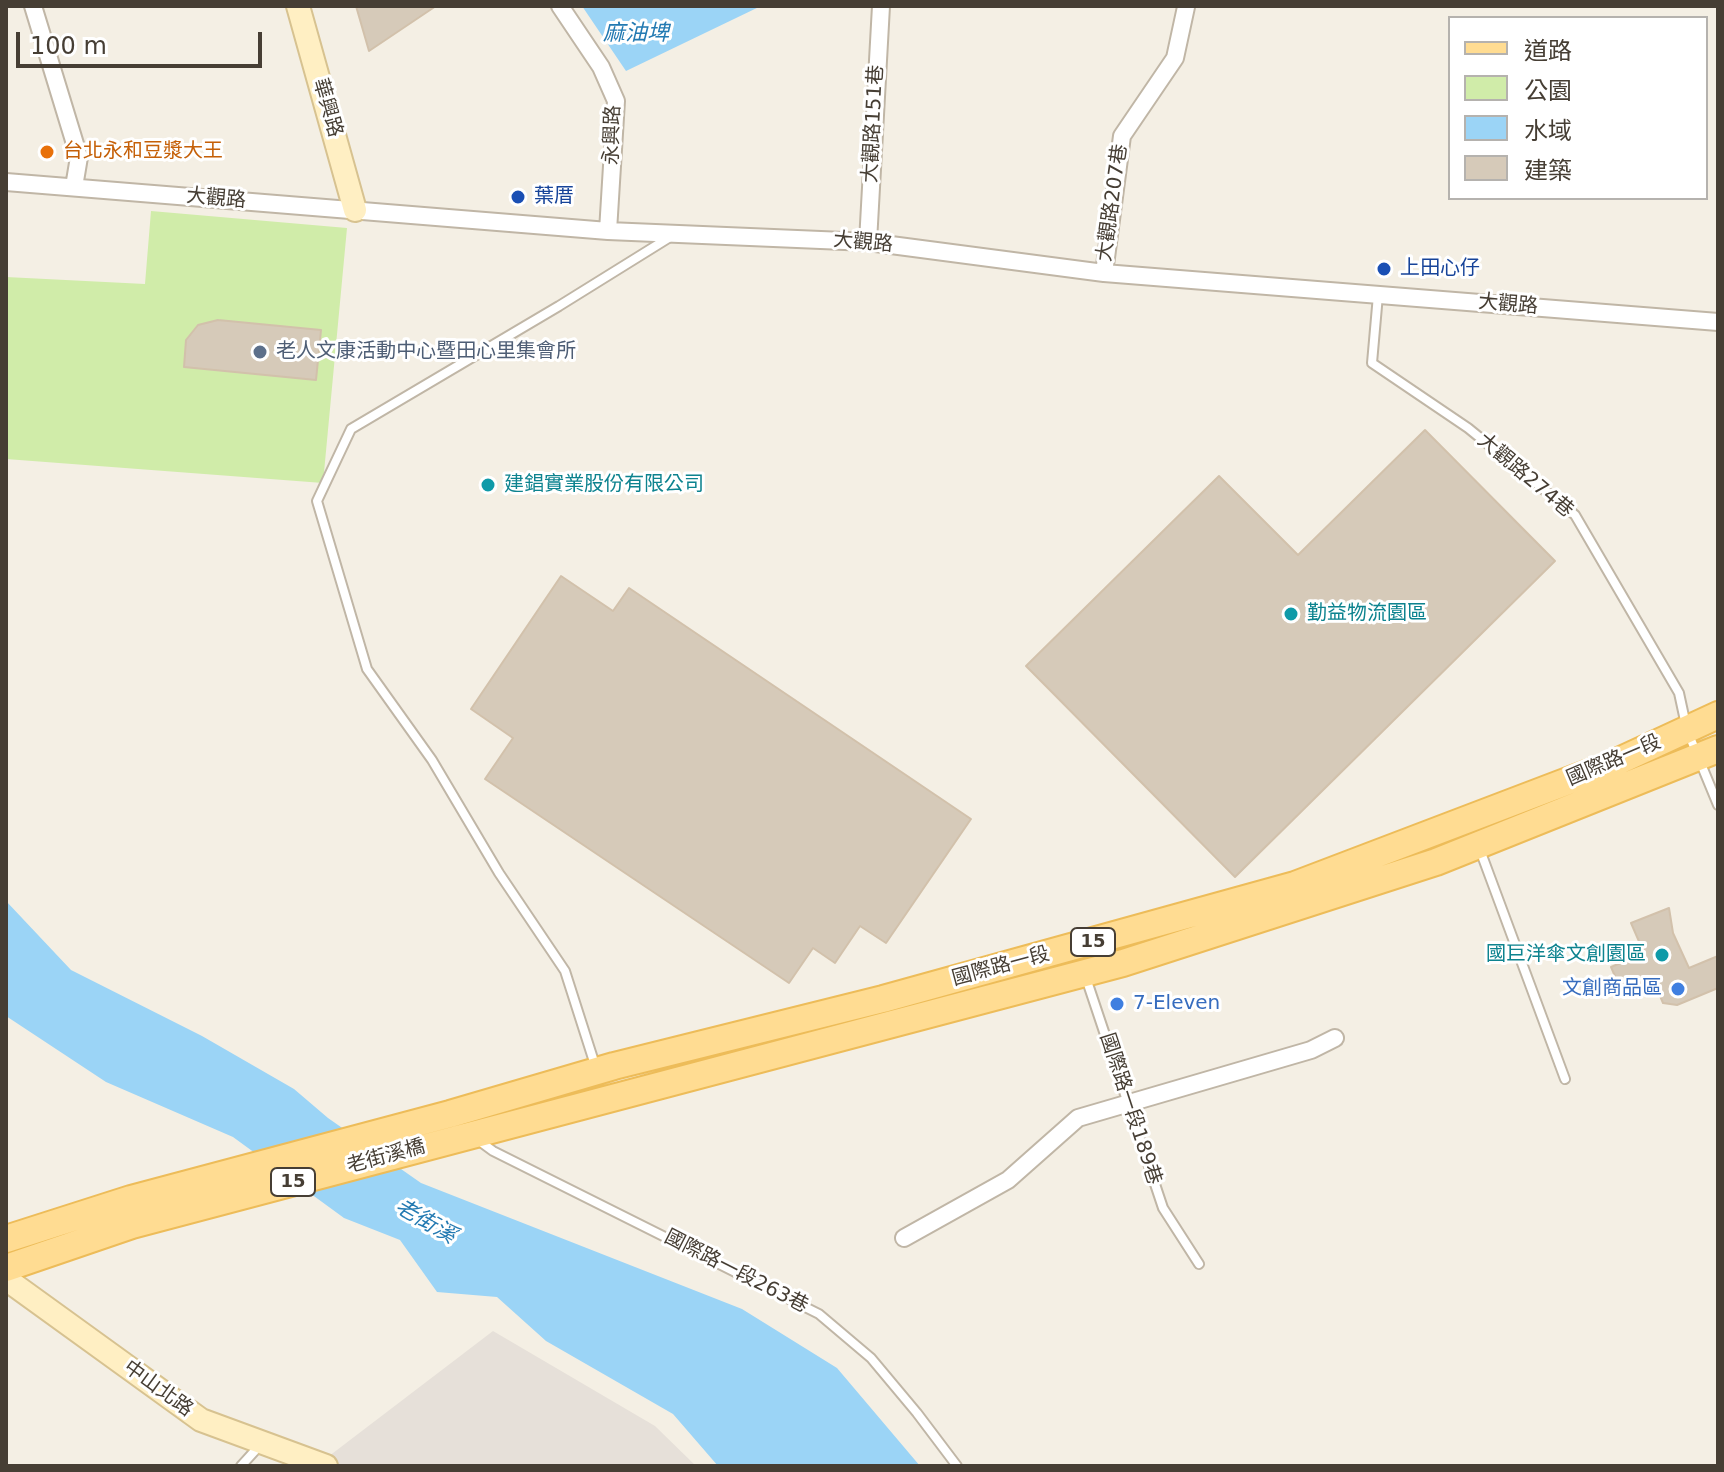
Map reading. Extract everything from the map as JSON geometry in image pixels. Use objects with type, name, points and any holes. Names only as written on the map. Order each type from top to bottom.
[{"type":"main road","name":"國際路一段","points":[[458,1129],[598,1071],[883,999],[1295,885],[1610,765],[1718,715]]},
{"type":"main road","name":"國際路一段","points":[[458,1129],[1085,973],[1478,846],[1708,754]]},
{"type":"main road","name":"老街溪橋","points":[[132,1212],[458,1129]]},
{"type":"main road","name":"15","points":[[6,1239],[132,1212]]},
{"type":"main road","name":"15","points":[[6,1268],[132,1212]]},
{"type":"street","points":[[33,6],[79,157],[74,187]]},
{"type":"street","name":"華興路","points":[[298,6],[355,210]]},
{"type":"street","name":"永興路","points":[[560,6],[601,67],[616,101],[608,231]]},
{"type":"street","name":"大觀路151巷","points":[[868,242],[881,6]]},
{"type":"street","name":"大觀路207巷","points":[[1104,273],[1122,136],[1175,58],[1186,7]]},
{"type":"street","name":"大觀路","points":[[6,182],[608,231],[868,242],[1104,273],[1718,322]]},
{"type":"street","points":[[904,1238],[1008,1180],[1078,1118],[1311,1050],[1335,1038]]},
{"type":"street","name":"中山北路","points":[[6,1279],[201,1420],[326,1466]]},
{"type":"lane","points":[[598,1071],[565,971],[499,873],[432,760],[367,669],[317,501],[351,429],[678,233]]},
{"type":"lane","name":"大觀路274巷","points":[[1378,295],[1372,363],[1468,428],[1575,515],[1679,693],[1687,730]]},
{"type":"lane","points":[[1687,730],[1708,754],[1718,805]]},
{"type":"lane","points":[[1468,819],[1565,1079]]},
{"type":"lane","name":"國際路一段189巷","points":[[1074,947],[1163,1208],[1199,1264]]},
{"type":"lane","name":"國際路一段263巷","points":[[458,1129],[493,1151],[819,1314],[871,1358],[957,1466]]},
{"type":"lane","points":[[241,1466],[262,1443]]},
{"type":"shaded area","points":[[493,1331],[655,1426],[696,1466],[316,1466]]},
{"type":"green space","points":[[151,211],[347,228],[323,483],[6,459],[6,277],[145,284]]},
{"type":"water","name":"麻油埤","points":[[582,6],[761,6],[626,71]]},
{"type":"water","name":"老街溪","points":[[6,901],[71,970],[202,1036],[294,1089],[328,1118],[421,1183],[742,1309],[837,1368],[920,1466],[718,1466],[673,1414],[546,1341],[497,1297],[437,1292],[400,1240],[344,1218],[233,1137],[106,1082],[6,1016]]},
{"type":"building","points":[[356,6],[436,6],[369,51]]},
{"type":"building","points":[[218,320],[321,330],[316,380],[184,367],[186,340],[198,325]]},
{"type":"building","name":"勤益物流園區","points":[[1425,430],[1555,561],[1235,877],[1026,666],[1219,476],[1298,555]]},
{"type":"building","points":[[561,576],[613,611],[629,588],[971,819],[886,943],[860,926],[835,963],[813,948],[789,983],[485,779],[513,738],[471,709]]},
{"type":"building","name":"國巨洋傘文創園區","points":[[1669,908],[1673,933],[1689,968],[1718,956],[1718,988],[1677,1005],[1663,1003],[1655,984],[1624,997],[1611,967],[1644,953],[1631,923]]},
{"type":"place","name":"台北永和豆漿大王","points":[[47,152]]},
{"type":"place","name":"葉厝","points":[[518,197]]},
{"type":"place","name":"上田心仔","points":[[1384,269]]},
{"type":"place","name":"老人文康活動中心暨田心里集會所","points":[[260,352]]},
{"type":"place","name":"建錩實業股份有限公司","points":[[488,485]]},
{"type":"place","name":"勤益物流園區","points":[[1291,614]]},
{"type":"place","name":"國巨洋傘文創園區","points":[[1662,955]]},
{"type":"place","name":"文創商品區","points":[[1678,989]]},
{"type":"place","name":"7-Eleven","points":[[1117,1004]]}]
